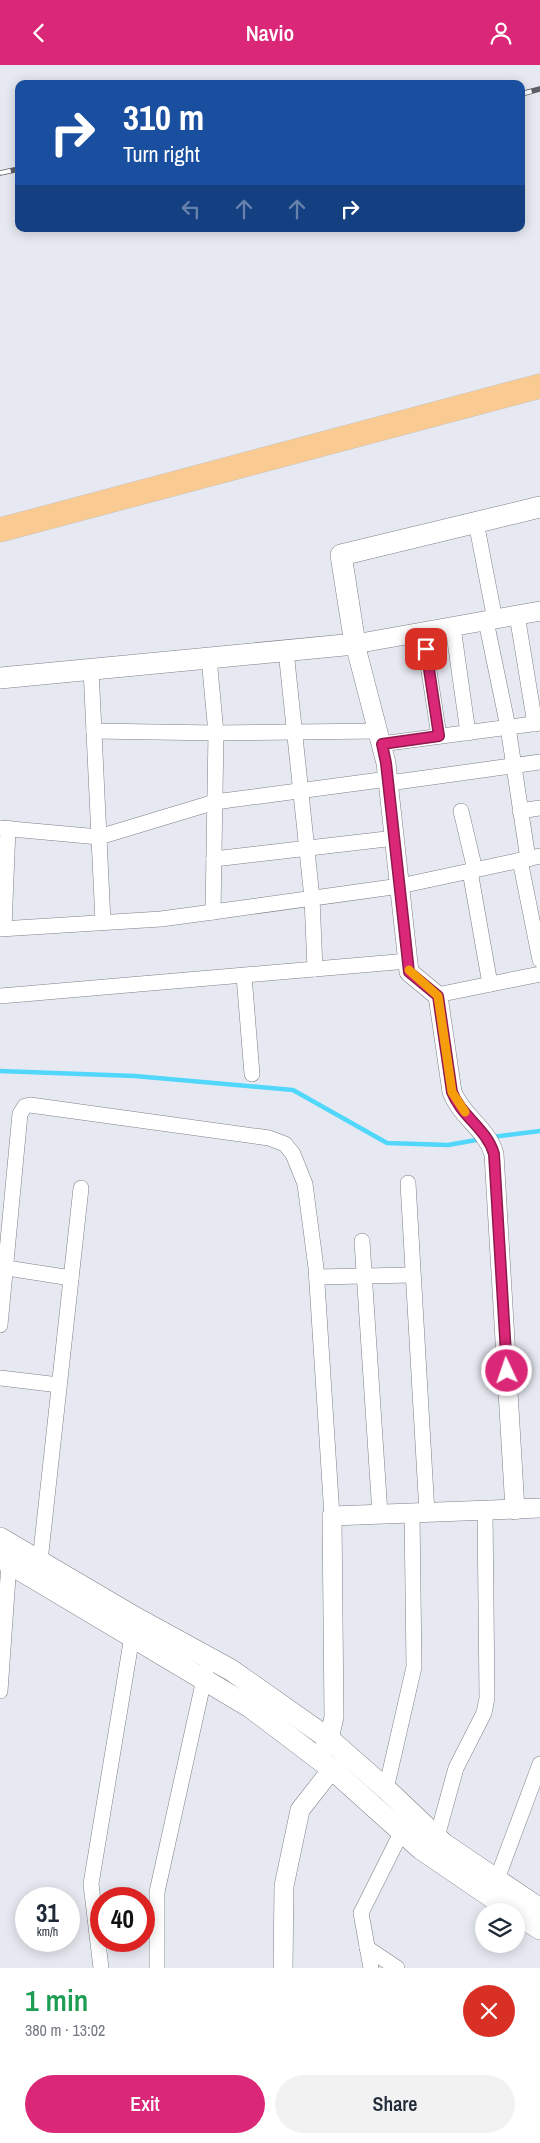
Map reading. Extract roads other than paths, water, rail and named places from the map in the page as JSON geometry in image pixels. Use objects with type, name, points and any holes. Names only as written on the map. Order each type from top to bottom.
[{"type":"main road","points":[[0,530],[540,386]]},
{"type":"main road","points":[[0,678],[355,644],[341,555],[540,507]]},
{"type":"main road","points":[[6,1552],[40,1561],[134,1627]]},
{"type":"main road","points":[[6,1552],[207,1668],[250,1707],[326,1764],[407,1822],[437,1837],[493,1888],[505,1903]]},
{"type":"main road","points":[[207,1668],[231,1670],[329,1739],[386,1789],[407,1822],[421,1849],[493,1888],[540,1909]]},
{"type":"main road","points":[[525,1920],[540,1929]]},
{"type":"street","points":[[476,522],[520,811],[529,858],[540,960]]},
{"type":"street","points":[[515,1510],[494,1154],[491,1143],[459,1105],[452,1092],[437,995],[409,972],[388,781],[380,737],[355,644],[540,611]]},
{"type":"street","points":[[94,731],[295,733],[380,737],[439,736],[538,723],[517,615]]},
{"type":"street","points":[[452,627],[468,733]]},
{"type":"street","points":[[423,632],[439,736]]},
{"type":"street","points":[[286,651],[308,849],[315,969]]},
{"type":"street","points":[[209,658],[216,733],[213,912]]},
{"type":"street","points":[[91,669],[103,922]]},
{"type":"street","points":[[529,858],[400,887],[161,919],[2,929],[4,828],[99,837],[215,802],[540,761]]},
{"type":"street","points":[[520,811],[540,808]]},
{"type":"street","points":[[461,811],[490,984]]},
{"type":"street","points":[[214,859],[395,838]]},
{"type":"street","points":[[0,996],[408,961]]},
{"type":"street","points":[[437,995],[540,974]]},
{"type":"street","points":[[244,976],[252,1074]]},
{"type":"street","points":[[0,1325],[3,1267],[22,1109],[30,1105],[269,1138],[285,1144],[293,1154],[305,1184],[316,1277],[332,1516],[334,1717],[326,1764],[300,1810],[284,1886],[283,1968]]},
{"type":"street","points":[[386,1789],[414,1667],[420,1513],[408,1183]]},
{"type":"street","points":[[40,1561],[81,1188]]},
{"type":"street","points":[[362,1241],[380,1514]]},
{"type":"street","points":[[3,1267],[71,1278]]},
{"type":"street","points":[[316,1277],[412,1275]]},
{"type":"street","points":[[0,1378],[59,1385]]},
{"type":"street","points":[[332,1516],[540,1508]]},
{"type":"street","points":[[437,1837],[456,1768],[484,1713],[487,1698],[485,1511]]},
{"type":"street","points":[[0,1691],[6,1552]]},
{"type":"street","points":[[101,1968],[92,1884],[134,1627]]},
{"type":"street","points":[[157,1968],[156,1892],[207,1668]]},
{"type":"street","points":[[493,1888],[540,1764]]},
{"type":"street","points":[[372,1968],[361,1913],[407,1822]]},
{"type":"street","points":[[368,1948],[397,1968]]},
{"type":"waterway","points":[[0,1071],[135,1076],[293,1090],[387,1143],[448,1145],[482,1139]]},
{"type":"waterway","points":[[492,1137],[540,1131]]},
{"type":"railway","points":[[525,93],[540,89]]},
{"type":"railway","points":[[0,173],[15,170]]}]
